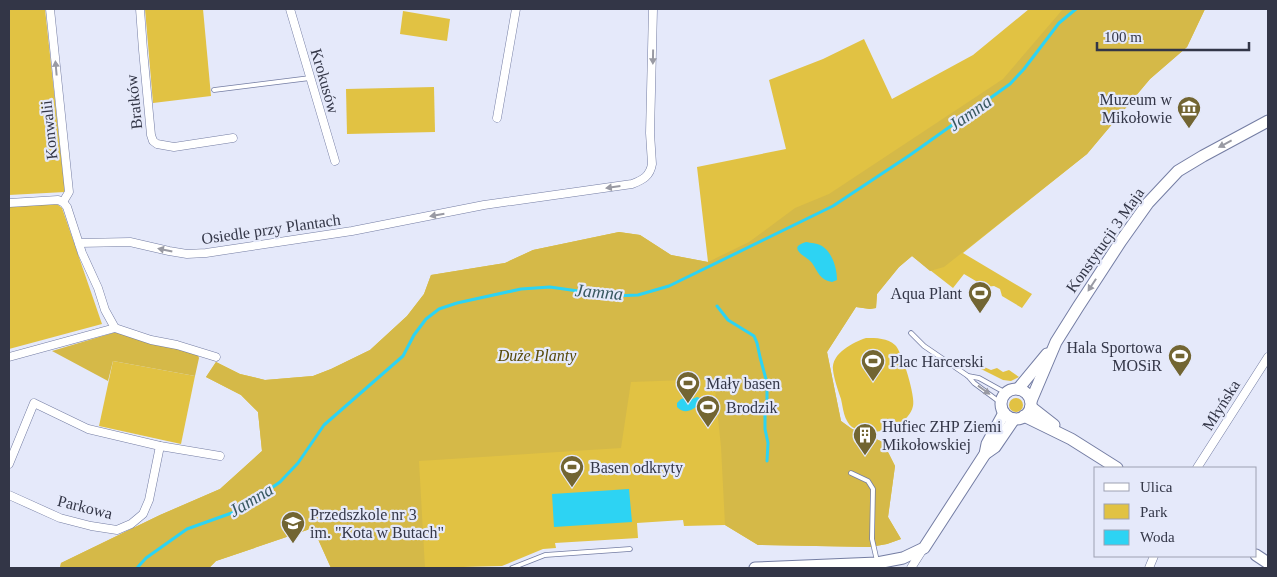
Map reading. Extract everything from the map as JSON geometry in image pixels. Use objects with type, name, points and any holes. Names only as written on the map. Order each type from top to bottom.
[{"type":"street","name":"Konwalii","points":[[50,9],[69,192],[63,202]]},
{"type":"street","name":"Bratków","points":[[140,9],[153,141],[157,144],[174,147],[232,138]]},
{"type":"street","name":"Krokusów","points":[[290,9],[335,161]]},
{"type":"street","points":[[497,118],[516,9]]},
{"type":"street","name":"Osiedle przy Plantach","points":[[79,243],[130,242],[187,254],[206,253],[352,231],[484,205],[632,184],[646,178],[652,164],[650,133],[653,9]]},
{"type":"street","name":"Konstytucji 3 Maja","points":[[924,548],[985,454],[988,444],[1016,405],[1078,307],[1148,203],[1178,171],[1268,121]]},
{"type":"street","points":[[9,203],[58,200],[63,202],[67,207],[82,253],[98,288],[105,310],[115,328]]},
{"type":"street","points":[[9,357],[115,328],[151,340],[177,345],[216,357]]},
{"type":"street","name":"Konstytucji 3 Maja","points":[[1016,405],[1056,342]]},
{"type":"street","name":"Młyńska","points":[[1198,467],[1268,357]]},
{"type":"street","points":[[9,464],[34,403],[88,429],[160,446],[220,456]]},
{"type":"street","points":[[1016,405],[1115,467]]},
{"type":"street","name":"Parkowa","points":[[9,496],[60,518],[117,530],[131,524],[143,514],[149,500],[160,446]]},
{"type":"street","points":[[755,568],[877,564],[903,558],[924,548]]},
{"type":"street","points":[[911,568],[924,548]]},
{"type":"street","points":[[1257,557],[1268,563]]},
{"type":"lane","points":[[214,90],[310,78]]},
{"type":"lane","points":[[911,333],[924,346],[968,376],[974,383],[1016,405]]},
{"type":"lane","points":[[968,376],[979,378],[1016,405]]},
{"type":"lane","points":[[851,473],[868,481],[873,489],[872,539],[877,564]]},
{"type":"lane","points":[[512,568],[545,555],[630,549]]},
{"type":"green space","points":[[9,9],[45,9],[65,192],[9,195]]},
{"type":"green space","points":[[145,9],[203,9],[211,96],[153,103]]},
{"type":"green space","name":"Duże Planty","points":[[1029,9],[1205,9],[1187,47],[1150,79],[1087,154],[963,253],[1032,294],[1022,308],[1002,296],[1000,289],[994,286],[986,287],[964,274],[953,288],[912,256],[899,267],[877,294],[876,308],[856,307],[827,352],[841,421],[852,429],[883,442],[895,466],[888,517],[901,539],[870,547],[758,545],[725,525],[684,526],[683,520],[637,523],[638,538],[555,543],[556,548],[543,549],[502,566],[331,568],[313,528],[216,561],[209,568],[60,568],[61,563],[160,515],[220,489],[262,451],[258,412],[241,395],[206,377],[216,362],[240,374],[265,380],[313,376],[370,350],[407,316],[424,294],[431,275],[505,263],[533,250],[619,232],[640,235],[671,255],[708,262],[697,167],[786,149],[769,80],[823,59],[864,39],[892,99],[973,55]]},
{"type":"green space","name":"Duże Planty","points":[[1063,9],[1205,9],[1187,47],[1150,79],[1087,154],[944,267],[930,271],[912,256],[899,267],[877,294],[876,308],[856,307],[827,352],[841,421],[852,429],[883,442],[895,466],[888,517],[901,539],[870,547],[758,545],[725,525],[721,447],[714,379],[631,382],[621,448],[419,461],[425,568],[331,568],[313,528],[216,561],[209,568],[60,568],[61,563],[160,515],[220,489],[262,451],[258,412],[241,395],[206,377],[216,362],[240,374],[265,380],[313,376],[370,350],[407,316],[424,294],[431,275],[505,263],[533,250],[619,232],[640,235],[671,255],[708,262],[749,242],[795,208],[829,194],[1003,79]]},
{"type":"green space","points":[[403,11],[450,19],[447,41],[400,34]]},
{"type":"green space","points":[[434,87],[435,132],[347,134],[346,89]]},
{"type":"green space","points":[[52,202],[62,208],[102,324],[9,349],[9,207]]},
{"type":"green space","points":[[116,332],[198,355],[195,376],[113,361],[108,381],[52,351]]},
{"type":"green space","name":"Plac Harcerski","points":[[866,338],[885,340],[895,345],[898,349],[905,365],[913,401],[910,414],[904,420],[887,429],[868,432],[852,427],[847,421],[833,370],[833,364],[839,353],[850,345]]},
{"type":"green space","points":[[966,359],[991,370],[997,368],[1003,372],[1009,370],[1019,377],[1011,381],[1003,380],[965,361]]},
{"type":"green space","points":[[113,361],[195,376],[181,444],[99,426]]},
{"type":"green space","points":[[1013,398],[1019,398],[1023,405],[1019,412],[1013,412],[1009,408],[1009,402]]},
{"type":"water","points":[[806,242],[820,245],[829,252],[835,266],[837,280],[832,282],[825,279],[798,250],[800,244]]},
{"type":"water","name":"Mały basen","points":[[697,397],[700,398],[699,404],[692,410],[683,411],[677,407],[677,403],[681,399],[690,400]]},
{"type":"water","points":[[629,489],[632,522],[554,527],[552,494]]},
{"type":"waterway","name":"Jamna","points":[[137,568],[146,558],[187,529],[240,510],[280,482],[298,463],[324,425],[403,356],[414,335],[426,319],[439,309],[457,303],[521,289],[550,287],[613,296],[638,295],[669,286],[833,206],[910,155],[1010,84],[1024,69],[1059,23],[1076,9]]},
{"type":"waterway","points":[[717,306],[728,320],[754,336],[757,343],[767,383],[765,415],[768,443],[767,461]]},
{"type":"place","name":"Muzeum w Mikołowie","points":[[1189,129]]},
{"type":"place","name":"Aqua Plant","points":[[980,314]]},
{"type":"place","name":"Hala Sportowa MOSiR","points":[[1180,377]]},
{"type":"place","name":"Plac Harcerski","points":[[873,382]]},
{"type":"place","name":"Mały basen","points":[[688,404]]},
{"type":"place","name":"Brodzik","points":[[708,428]]},
{"type":"place","name":"Hufiec ZHP Ziemi Mikołowskiej","points":[[865,456]]},
{"type":"place","name":"Basen odkryty","points":[[572,488]]},
{"type":"place","name":"Przedszkole nr 3 im. \"Kota w Butach\"","points":[[293,544]]}]
